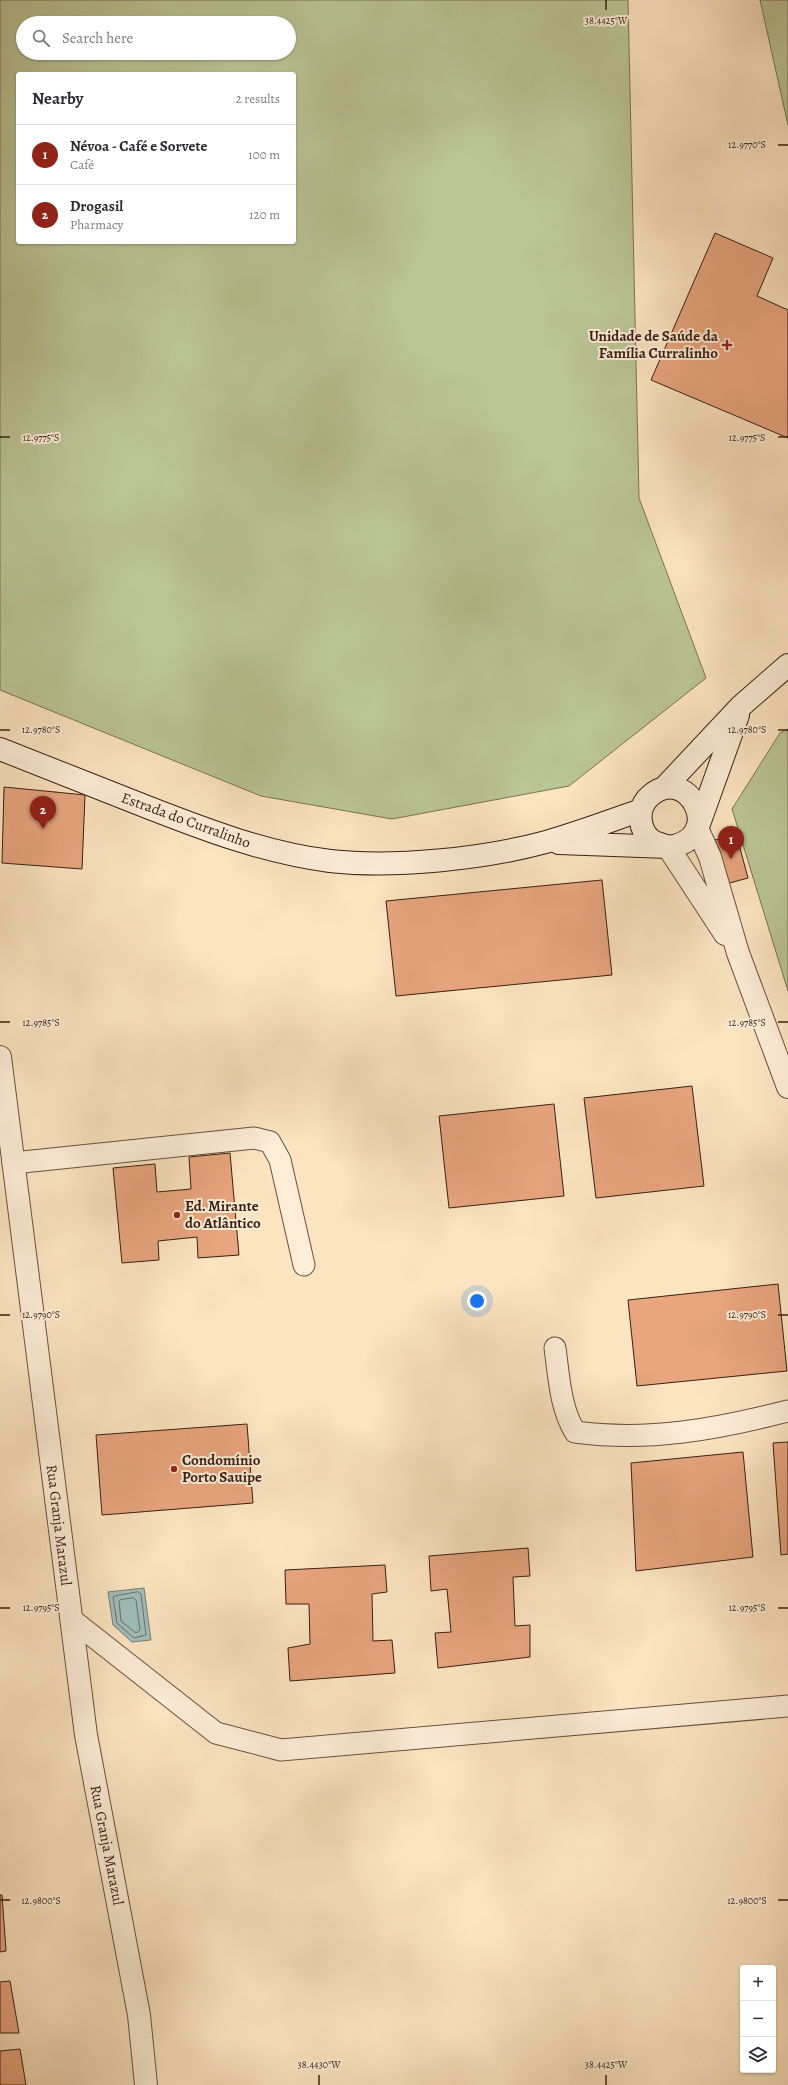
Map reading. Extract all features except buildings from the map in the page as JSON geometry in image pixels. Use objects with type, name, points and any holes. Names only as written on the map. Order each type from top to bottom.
[{"type":"street","points":[[741,706],[698,826],[692,836],[686,842],[667,846],[652,840],[643,829],[641,810],[644,803],[652,794],[664,788],[741,706],[788,665]]},
{"type":"street","name":"Estrada do Curralinho","points":[[0,749],[222,836],[277,852],[330,861],[389,864],[444,859],[511,850],[546,842],[641,810]]},
{"type":"street","points":[[664,788],[682,790],[692,798],[699,810],[698,826],[710,857],[738,953],[788,1087]]},
{"type":"street","name":"Estrada do Curralinho","points":[[546,842],[667,846]]},
{"type":"street","points":[[667,846],[738,953]]},
{"type":"street","name":"Rua Granja Marazul","points":[[0,1057],[86,1735],[139,2015],[146,2085]]},
{"type":"lane","points":[[13,1163],[254,1138],[270,1142],[280,1160],[304,1265]]},
{"type":"lane","points":[[555,1348],[560,1387],[567,1418],[575,1432],[601,1436],[643,1437],[695,1431],[741,1423],[788,1411]]},
{"type":"lane","points":[[71,1619],[216,1733],[281,1750],[788,1706]]},
{"type":"green space","points":[[0,0],[628,0],[639,498],[706,678],[569,786],[392,819],[261,796],[0,690]]},
{"type":"green space","points":[[760,0],[788,0],[788,125]]},
{"type":"green space","points":[[788,729],[788,991],[732,809],[780,733]]},
{"type":"water","points":[[144,1588],[151,1640],[132,1642],[113,1625],[108,1592]]},
{"type":"place","name":"Unidade de Saúde da Família Curralinho","points":[[727,345]]},
{"type":"place","name":"Drogasil","points":[[43,829]]},
{"type":"place","name":"Névoa - Café e Sorvete","points":[[731,859]]},
{"type":"place","name":"Ed. Mirante do Atlântico","points":[[177,1215]]},
{"type":"place","name":"Condomínio Porto Sauipe","points":[[174,1469]]}]
